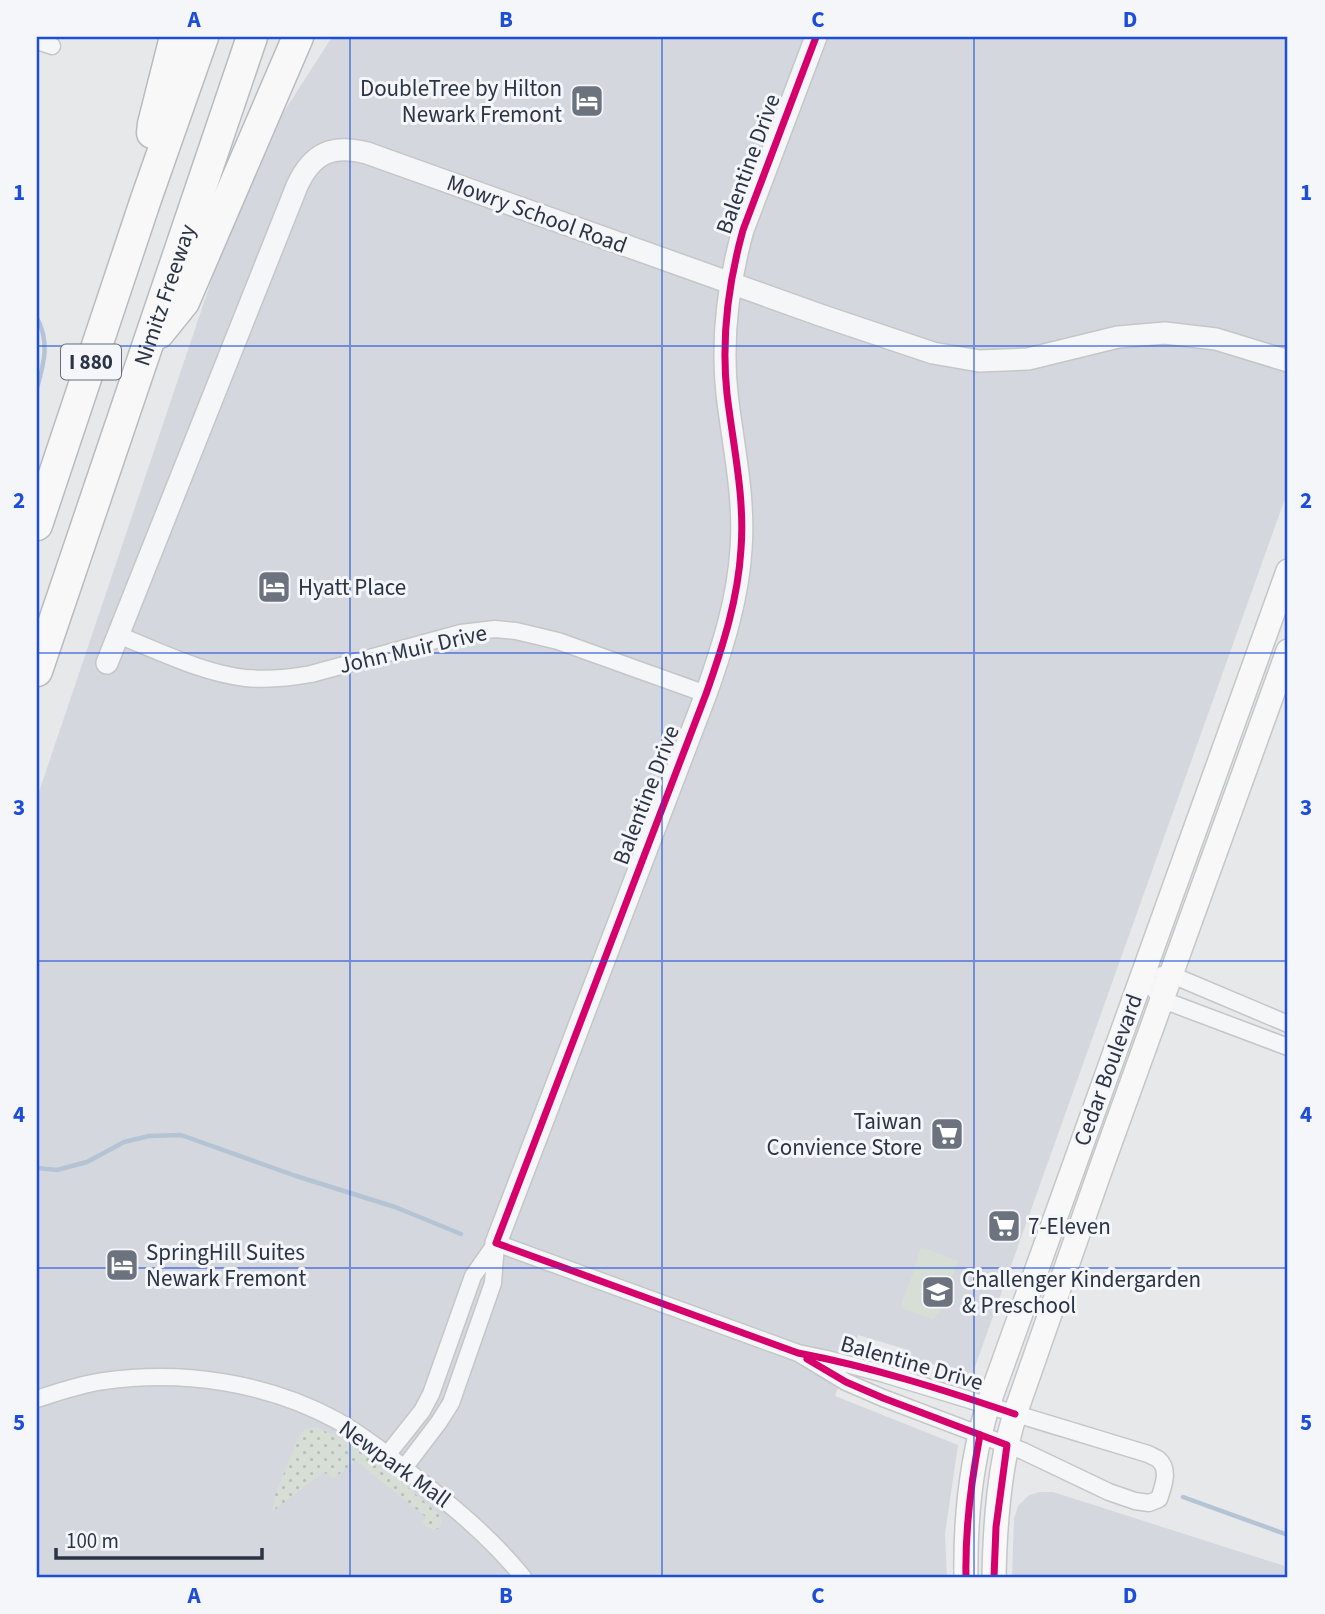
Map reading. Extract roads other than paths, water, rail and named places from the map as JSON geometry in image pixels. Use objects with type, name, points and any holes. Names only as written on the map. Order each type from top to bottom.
[{"type":"highway","points":[[146,199],[153,124],[175,37]]},
{"type":"highway","name":"Nimitz Freeway","points":[[37,525],[203,37]]},
{"type":"highway","name":"Nimitz Freeway","points":[[37,671],[252,37]]},
{"type":"highway","points":[[146,350],[184,302],[298,37]]},
{"type":"main road","name":"Cedar Boulevard","points":[[965,1577],[969,1503],[980,1435],[988,1405],[1288,570]]},
{"type":"main road","name":"Cedar Boulevard","points":[[994,1577],[996,1527],[1007,1445],[1015,1413],[1288,651]]},
{"type":"street","name":"Balentine Drive","points":[[387,1455],[422,1411],[431,1394],[473,1276],[496,1243],[725,640],[738,579],[742,516],[725,365],[726,313],[730,283],[743,230],[816,37]]},
{"type":"street","name":"Mowry School Road","points":[[107,663],[303,172],[320,156],[340,149],[367,153],[908,345],[957,358],[1004,361],[1028,359],[1118,337],[1166,333],[1216,339],[1288,361]]},
{"type":"street","name":"John Muir Drive","points":[[118,635],[216,671],[245,678],[266,679],[311,674],[461,633],[495,629],[516,631],[558,641],[705,694]]},
{"type":"street","points":[[1142,975],[1172,975],[1288,1024]]},
{"type":"street","points":[[1142,975],[1163,1000],[1288,1047]]},
{"type":"street","name":"Balentine Drive","points":[[496,1243],[798,1353],[881,1373],[1148,1454],[1160,1460],[1165,1472],[1159,1499],[1149,1503],[1109,1492],[1046,1461],[846,1382],[798,1353]]},
{"type":"street","name":"Balentine Drive","points":[[404,1468],[451,1403],[493,1283],[496,1243]]},
{"type":"street","name":"Newpark Mall","points":[[37,1399],[102,1381],[167,1377],[201,1378],[280,1396],[335,1420],[387,1455],[465,1517],[523,1577]]},
{"type":"waterway","points":[[37,318],[45,344],[37,388]]},
{"type":"waterway","points":[[37,1168],[57,1170],[87,1162],[124,1142],[149,1136],[181,1135],[296,1176],[395,1207],[461,1234]]},
{"type":"waterway","points":[[1183,1497],[1288,1535]]},
{"type":"place","name":"DoubleTree by Hilton Newark Fremont","points":[[587,101]]},
{"type":"place","name":"Hyatt Place","points":[[274,587]]},
{"type":"place","name":"Taiwan Convience Store","points":[[947,1134]]},
{"type":"place","name":"7-Eleven","points":[[1004,1226]]},
{"type":"place","name":"SpringHill Suites Newark Fremont","points":[[122,1265]]},
{"type":"place","name":"Challenger Kindergarden & Preschool","points":[[938,1292]]}]
